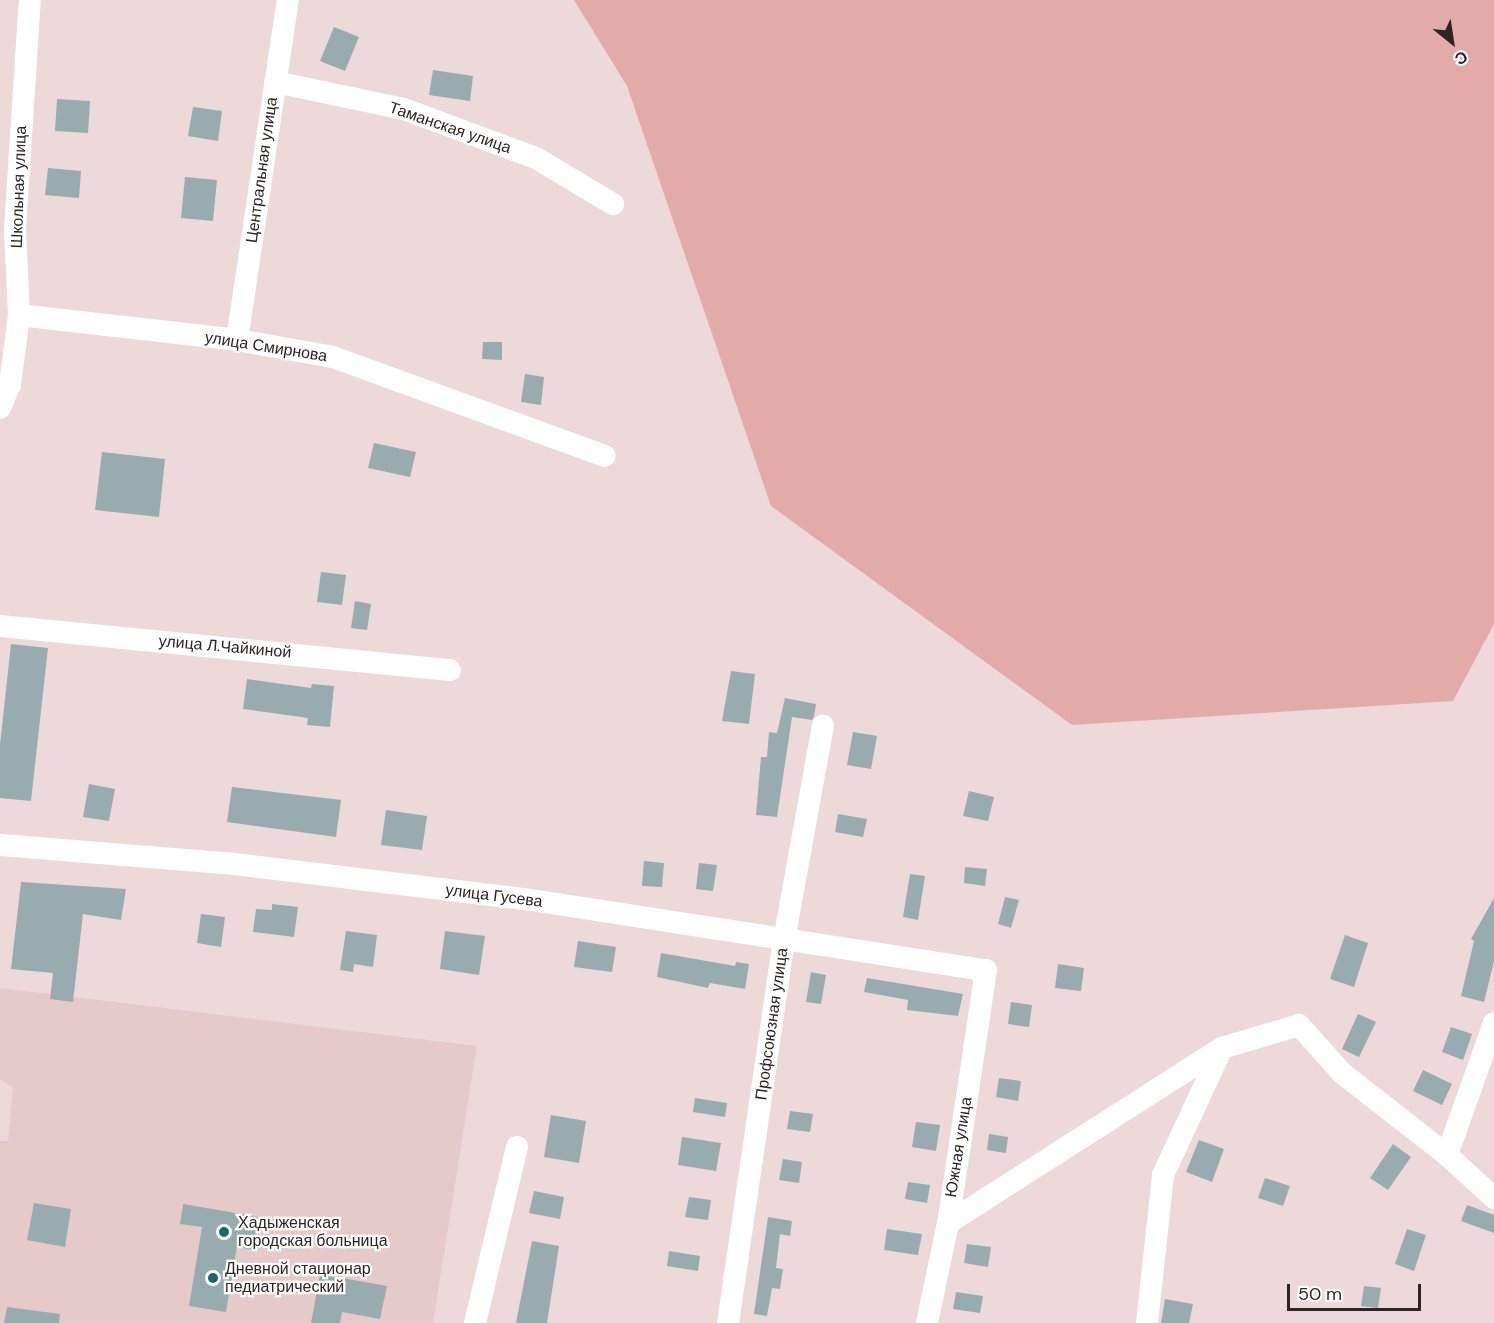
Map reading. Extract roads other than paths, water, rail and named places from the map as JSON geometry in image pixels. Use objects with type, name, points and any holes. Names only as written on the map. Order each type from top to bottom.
[{"type":"street","name":"Школьная улица","points":[[0,408],[10,385],[19,315],[15,229],[30,0]]},
{"type":"street","name":"Центральная улица","points":[[237,340],[288,0]]},
{"type":"street","name":"Таманская улица","points":[[275,82],[404,109],[536,158],[613,204]]},
{"type":"street","name":"улица Смирнова","points":[[19,315],[237,340],[333,357],[606,456]]},
{"type":"street","name":"улица Л.Чайкиной","points":[[0,626],[450,670]]},
{"type":"street","name":"Профсоюзная улица","points":[[728,1323],[784,940],[823,726]]},
{"type":"street","name":"улица Гусева","points":[[0,845],[249,866],[525,899],[986,970]]},
{"type":"street","name":"Южная улица","points":[[927,1323],[948,1223],[986,970]]},
{"type":"street","points":[[1447,1155],[1494,1023]]},
{"type":"street","points":[[948,1223],[1222,1048],[1299,1025],[1342,1072],[1447,1155],[1494,1198]]},
{"type":"street","points":[[1148,1323],[1163,1175],[1222,1048]]},
{"type":"street","points":[[475,1323],[517,1147]]},
{"type":"place","name":"Хадыженская городская больница","points":[[224,1232]]},
{"type":"place","name":"Дневной стационар педиатрический","points":[[213,1278]]}]
